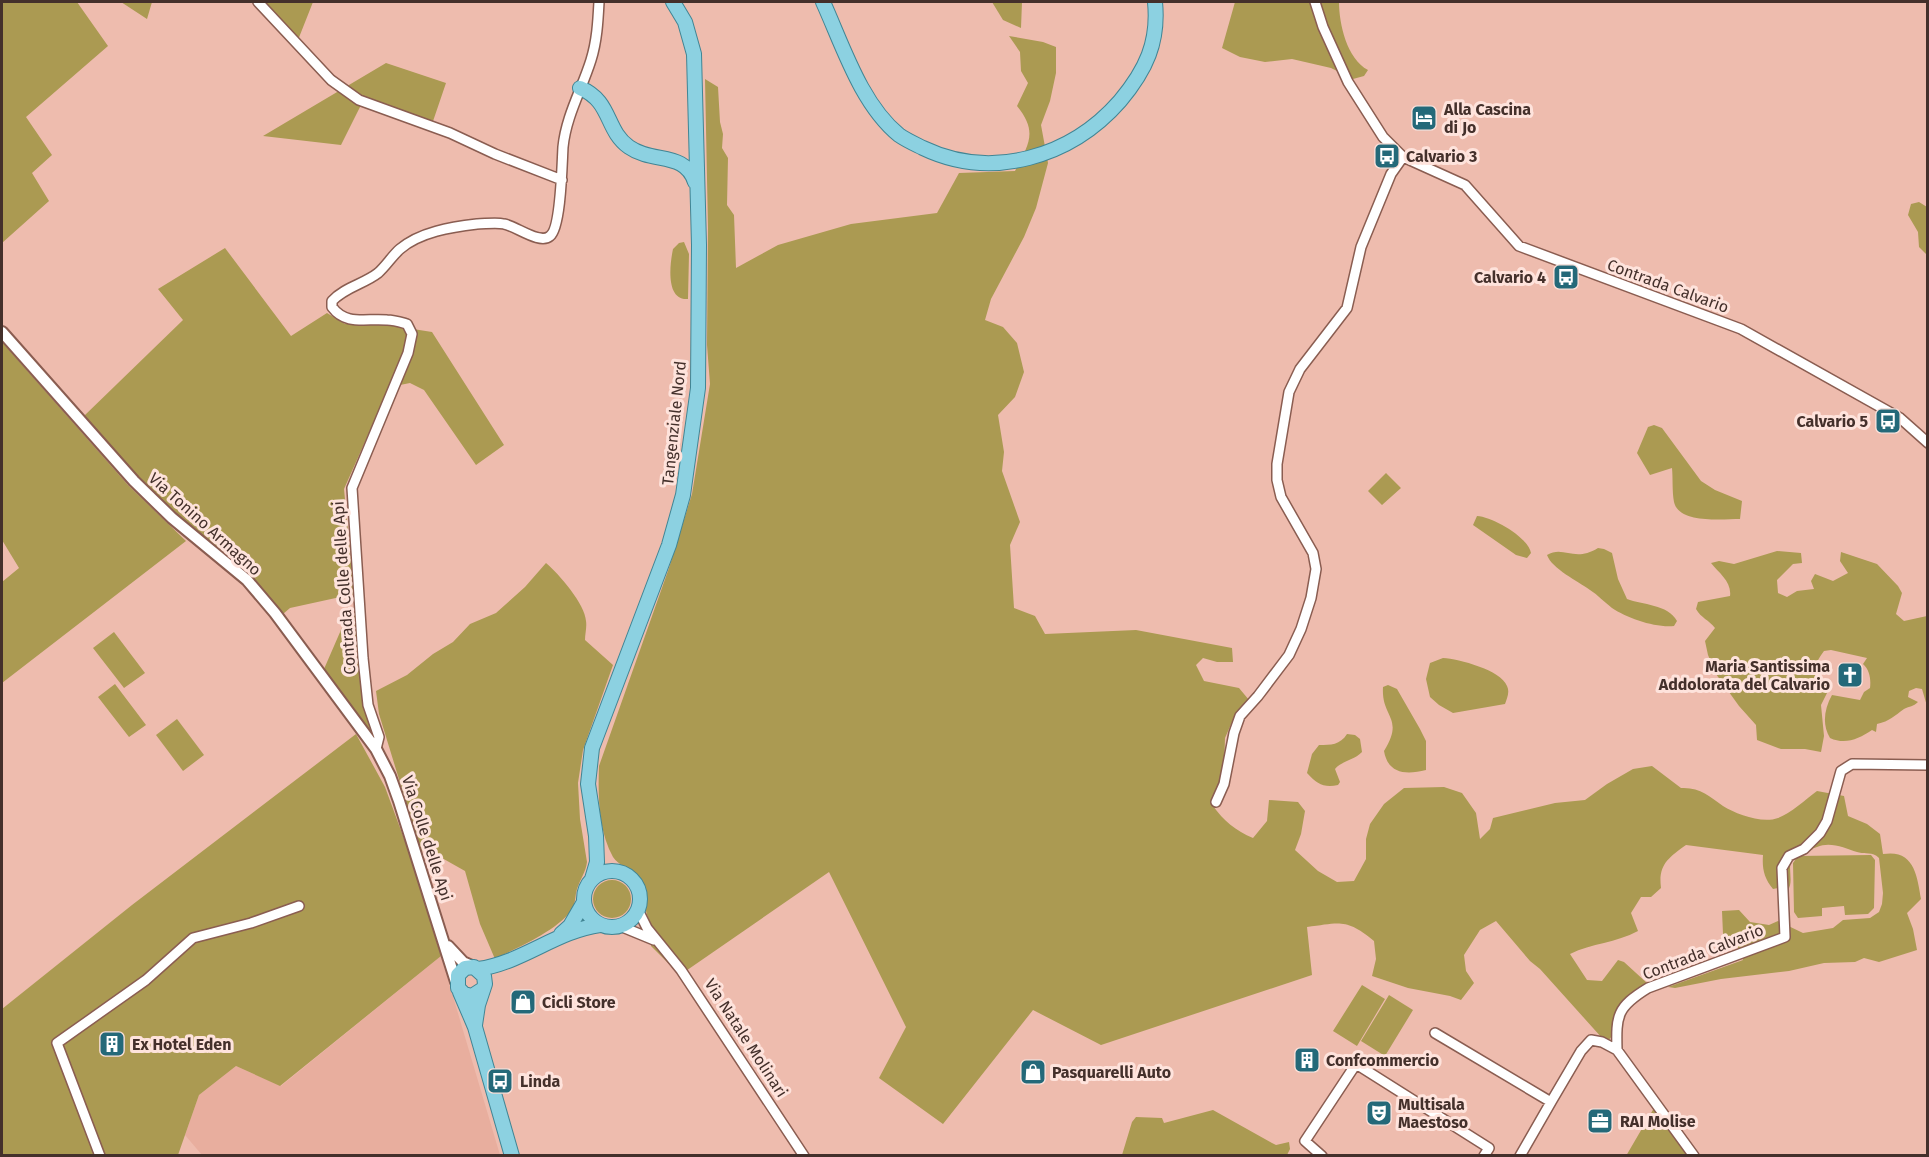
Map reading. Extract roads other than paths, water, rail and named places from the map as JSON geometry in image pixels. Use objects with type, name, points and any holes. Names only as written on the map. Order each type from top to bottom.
[{"type":"main road","name":"Tangenziale Nord","points":[[592,879],[597,862],[596,836],[588,784],[592,748],[669,545],[683,495],[698,388],[699,245],[694,54],[685,22],[673,2]]},
{"type":"main road","points":[[824,2],[859,81],[882,119],[901,137],[940,156],[988,164],[1016,162],[1044,155],[1070,143],[1093,128],[1113,108],[1142,70],[1153,45],[1157,21],[1155,2]]},
{"type":"main road","points":[[580,88],[598,98],[616,133],[627,146],[640,154],[672,160],[688,168],[696,184]]},
{"type":"main road","points":[[672,160],[686,154],[691,149],[696,135]]},
{"type":"main road","name":"Tangenziale Nord","points":[[596,836],[608,861],[617,871]]},
{"type":"main road","points":[[557,938],[570,926],[584,902],[587,886],[599,874],[617,871],[632,879],[640,893],[638,910],[628,923],[620,926],[607,927],[592,920],[586,911],[584,902]]},
{"type":"main road","points":[[510,961],[465,968],[458,975],[458,988],[472,996],[510,961],[557,938],[585,927],[600,925]]},
{"type":"main road","points":[[476,968],[484,976],[484,987]]},
{"type":"main road","name":"Via Colle delle Api","points":[[475,1027],[478,1005],[484,987]]},
{"type":"main road","name":"Via Colle delle Api","points":[[458,988],[475,1027],[512,1155]]},
{"type":"street","points":[[258,2],[331,80],[359,100],[450,133],[495,154],[562,180]]},
{"type":"street","name":"Contrada Colle delle Api","points":[[376,749],[379,737],[368,705],[363,658],[352,488],[408,353],[412,334],[407,324],[387,320],[360,321],[344,318],[332,307],[332,301],[340,293],[378,273],[399,250],[416,238],[475,224],[503,223],[542,239],[549,238],[554,232],[562,180],[563,144],[571,111],[592,59],[598,28],[599,2]]},
{"type":"street","name":"Contrada Calvario","points":[[1315,2],[1323,27],[1348,82],[1383,137],[1403,157],[1465,185],[1519,246],[1741,329],[1900,418],[1928,443]]},
{"type":"street","points":[[1216,802],[1224,784],[1234,733],[1240,716],[1289,655],[1311,598],[1316,569],[1313,553],[1281,497],[1276,480],[1289,392],[1300,369],[1347,308],[1361,247],[1391,174],[1403,157]]},
{"type":"street","name":"Via Tonino Armagno","points":[[2,332],[134,481],[172,518],[247,580],[275,613],[376,749]]},
{"type":"street","name":"Via Colle delle Api","points":[[376,749],[390,776],[399,801],[458,988]]},
{"type":"street","name":"Contrada Calvario","points":[[1617,1050],[1618,1016],[1629,1000],[1648,988],[1785,936],[1782,868],[1789,856],[1804,849],[1827,821],[1841,771],[1852,764],[1928,765]]},
{"type":"street","points":[[100,1155],[57,1043],[146,980],[194,938],[251,923],[299,906]]},
{"type":"street","name":"Via Natale Molinari","points":[[638,910],[656,941],[681,970],[804,1155]]},
{"type":"street","name":"Via Natale Molinari","points":[[620,926],[656,941]]},
{"type":"street","name":"Via Colle delle Api","points":[[443,939],[455,956],[476,968]]},
{"type":"street","points":[[1435,1033],[1551,1102]]},
{"type":"street","points":[[1520,1155],[1581,1050],[1591,1040],[1602,1042],[1617,1050],[1694,1155]]},
{"type":"street","points":[[1322,1155],[1305,1141],[1356,1064],[1489,1148],[1484,1155]]},
{"type":"place","name":"Alla Cascina di Jo","points":[[1424,118]]},
{"type":"place","name":"Calvario 3","points":[[1387,156]]},
{"type":"place","name":"Calvario 4","points":[[1566,277]]},
{"type":"place","name":"Calvario 5","points":[[1888,421]]},
{"type":"place","name":"Maria Santissima Addolorata del Calvario","points":[[1850,675]]},
{"type":"place","name":"Cicli Store","points":[[523,1002]]},
{"type":"place","name":"Ex Hotel Eden","points":[[112,1044]]},
{"type":"place","name":"Confcommercio","points":[[1307,1060]]},
{"type":"place","name":"Pasquarelli Auto","points":[[1033,1072]]},
{"type":"place","name":"Linda","points":[[500,1081]]},
{"type":"place","name":"Multisala Maestoso","points":[[1379,1113]]},
{"type":"place","name":"RAI Molise","points":[[1600,1121]]}]
